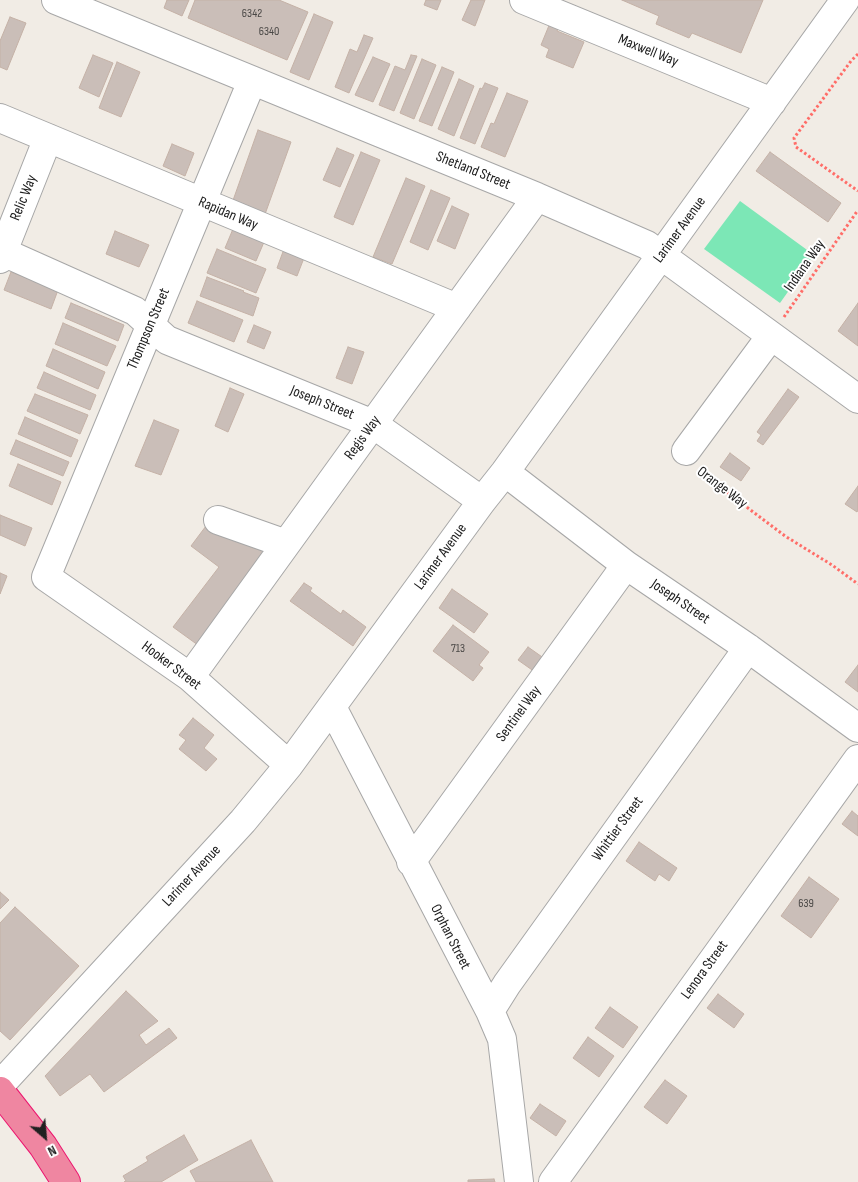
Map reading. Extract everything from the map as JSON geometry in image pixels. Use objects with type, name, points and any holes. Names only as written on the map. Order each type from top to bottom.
[{"type":"highway","points":[[0,1091],[43,1146],[66,1182]]},
{"type":"street","name":"Shetland Street","points":[[56,0],[647,245],[858,399]]},
{"type":"street","name":"Maxwell Way","points":[[524,0],[772,102]]},
{"type":"street","name":"Larimer Avenue","points":[[0,1085],[243,821],[289,765],[505,472],[845,0]]},
{"type":"street","name":"Thompson Street","points":[[46,576],[252,81]]},
{"type":"street","name":"Rapidan Way","points":[[0,118],[457,308]]},
{"type":"street","name":"Relic Way","points":[[2,256],[48,138]]},
{"type":"street","name":"Regis Way","points":[[190,677],[537,198]]},
{"type":"street","name":"Joseph Street","points":[[2,256],[135,311],[167,340],[373,424],[482,501]]},
{"type":"street","name":"Orange Way","points":[[686,450],[771,336]]},
{"type":"street","name":"Joseph Street","points":[[505,472],[626,566],[748,648],[858,728]]},
{"type":"street","points":[[218,520],[286,544]]},
{"type":"street","name":"Sentinel Way","points":[[412,862],[626,566]]},
{"type":"street","name":"Hooker Street","points":[[46,576],[190,677],[289,765]]},
{"type":"street","name":"Whittier Street","points":[[490,1011],[507,984],[748,648]]},
{"type":"street","name":"Orphan Street","points":[[332,707],[490,1011],[502,1039],[519,1182]]},
{"type":"street","name":"Lenora Street","points":[[553,1182],[858,759]]},
{"type":"path","points":[[858,54],[794,138],[796,146],[858,191]]},
{"type":"path","name":"Indiana Way","points":[[771,336],[858,210]]},
{"type":"path","name":"Orange Way","points":[[686,450],[690,464],[786,536],[858,584]]},
{"type":"green space","points":[[740,201],[814,255],[780,303],[704,249]]},
{"type":"building","points":[[167,0],[189,0],[182,16],[164,8]]},
{"type":"building","points":[[195,0],[279,0],[308,12],[287,60],[188,18]]},
{"type":"building","points":[[426,0],[441,0],[437,10],[424,5]]},
{"type":"building","points":[[471,0],[485,0],[475,26],[462,20]]},
{"type":"building","points":[[622,0],[763,0],[741,53],[692,33],[689,38],[656,24],[659,16]]},
{"type":"building","points":[[314,14],[333,22],[309,80],[290,72]]},
{"type":"building","points":[[10,17],[26,23],[7,70],[0,67],[0,41]]},
{"type":"building","points":[[550,23],[559,27],[557,31],[584,42],[573,68],[546,57],[549,49],[541,45]]},
{"type":"building","points":[[364,35],[373,38],[349,93],[335,87],[350,49],[357,52]]},
{"type":"building","points":[[93,55],[113,63],[99,97],[79,88]]},
{"type":"building","points":[[411,55],[417,56],[394,111],[379,105],[395,66],[405,70]]},
{"type":"building","points":[[373,57],[390,64],[373,102],[355,95]]},
{"type":"building","points":[[422,59],[436,65],[414,119],[400,113]]},
{"type":"building","points":[[117,62],[140,72],[121,117],[99,108]]},
{"type":"building","points":[[442,67],[454,72],[432,126],[419,121]]},
{"type":"building","points":[[459,79],[474,86],[454,136],[438,129]]},
{"type":"building","points":[[485,83],[498,88],[475,144],[460,138],[480,88],[482,89]]},
{"type":"building","points":[[507,93],[528,101],[505,157],[481,147],[491,123],[494,124]]},
{"type":"building","points":[[258,130],[291,142],[264,217],[231,206]]},
{"type":"building","points":[[172,144],[194,153],[185,176],[163,166]]},
{"type":"building","points":[[337,148],[354,155],[340,187],[323,180]]},
{"type":"building","points":[[361,152],[380,160],[353,225],[334,217]]},
{"type":"building","points":[[770,152],[841,203],[828,222],[756,171]]},
{"type":"building","points":[[406,178],[425,186],[392,264],[373,257]]},
{"type":"building","points":[[431,190],[450,198],[428,250],[410,242]]},
{"type":"building","points":[[452,206],[469,214],[455,249],[437,241]]},
{"type":"building","points":[[233,229],[264,242],[256,261],[225,248]]},
{"type":"building","points":[[115,231],[149,245],[139,267],[106,254]]},
{"type":"building","points":[[217,249],[266,269],[256,293],[207,273]]},
{"type":"building","points":[[284,249],[304,258],[297,276],[277,268]]},
{"type":"building","points":[[11,272],[58,290],[51,309],[4,290]]},
{"type":"building","points":[[207,277],[259,298],[253,316],[200,296]]},
{"type":"building","points":[[197,301],[243,320],[234,342],[188,323]]},
{"type":"building","points":[[71,303],[124,325],[118,341],[65,318]]},
{"type":"building","points":[[858,303],[858,346],[838,331]]},
{"type":"building","points":[[63,323],[116,346],[107,366],[55,344]]},
{"type":"building","points":[[254,325],[271,332],[264,349],[247,342]]},
{"type":"building","points":[[348,347],[364,352],[352,384],[336,378]]},
{"type":"building","points":[[53,349],[105,372],[98,389],[46,366]]},
{"type":"building","points":[[44,372],[96,395],[90,410],[37,388]]},
{"type":"building","points":[[230,388],[244,394],[228,432],[215,426]]},
{"type":"building","points":[[788,389],[799,397],[763,445],[757,441],[761,435],[757,432]]},
{"type":"building","points":[[35,394],[88,415],[80,434],[27,411]]},
{"type":"building","points":[[25,417],[78,440],[71,457],[18,434]]},
{"type":"building","points":[[154,420],[179,430],[161,475],[135,466]]},
{"type":"building","points":[[16,440],[69,462],[63,476],[10,454]]},
{"type":"building","points":[[730,453],[750,468],[741,481],[720,467]]},
{"type":"building","points":[[18,464],[61,482],[52,505],[9,486]]},
{"type":"building","points":[[858,486],[858,510],[857,512],[845,504]]},
{"type":"building","points":[[0,515],[32,528],[25,546],[0,535]]},
{"type":"building","points":[[209,522],[272,549],[202,648],[173,627],[219,567],[191,546]]},
{"type":"building","points":[[0,573],[7,576],[0,594]]},
{"type":"building","points":[[304,583],[312,588],[310,591],[341,614],[343,610],[366,627],[353,646],[290,601]]},
{"type":"building","points":[[452,589],[488,614],[474,633],[439,608]]},
{"type":"building","points":[[453,625],[489,652],[479,665],[483,668],[473,681],[433,651]]},
{"type":"building","points":[[528,647],[545,659],[535,672],[518,660]]},
{"type":"building","points":[[858,665],[858,692],[845,682]]},
{"type":"building","points":[[193,718],[214,735],[204,748],[217,759],[206,771],[179,749],[186,740],[179,735]]},
{"type":"building","points":[[852,811],[858,816],[858,836],[842,824]]},
{"type":"building","points":[[639,842],[677,868],[669,881],[659,874],[655,881],[626,861]]},
{"type":"building","points":[[809,877],[839,899],[811,938],[781,916]]},
{"type":"building","points":[[0,892],[9,900],[0,909]]},
{"type":"building","points":[[15,907],[79,966],[10,1040],[0,1031],[0,923]]},
{"type":"building","points":[[126,991],[158,1021],[139,1035],[146,1045],[169,1028],[177,1038],[104,1092],[90,1074],[60,1096],[45,1076]]},
{"type":"building","points":[[718,994],[744,1014],[734,1028],[707,1008]]},
{"type":"building","points":[[610,1007],[638,1027],[623,1048],[595,1028]]},
{"type":"building","points":[[588,1037],[614,1056],[599,1077],[573,1058]]},
{"type":"building","points":[[665,1080],[687,1096],[667,1124],[644,1107]]},
{"type":"building","points":[[540,1104],[566,1121],[556,1136],[530,1118]]},
{"type":"building","points":[[184,1135],[198,1160],[161,1182],[124,1182],[126,1181],[123,1176],[148,1161],[146,1157]]},
{"type":"building","points":[[251,1140],[273,1182],[196,1182],[190,1171]]},
{"type":"building","points":[[494,1179],[495,1182],[468,1182],[468,1180]]}]
